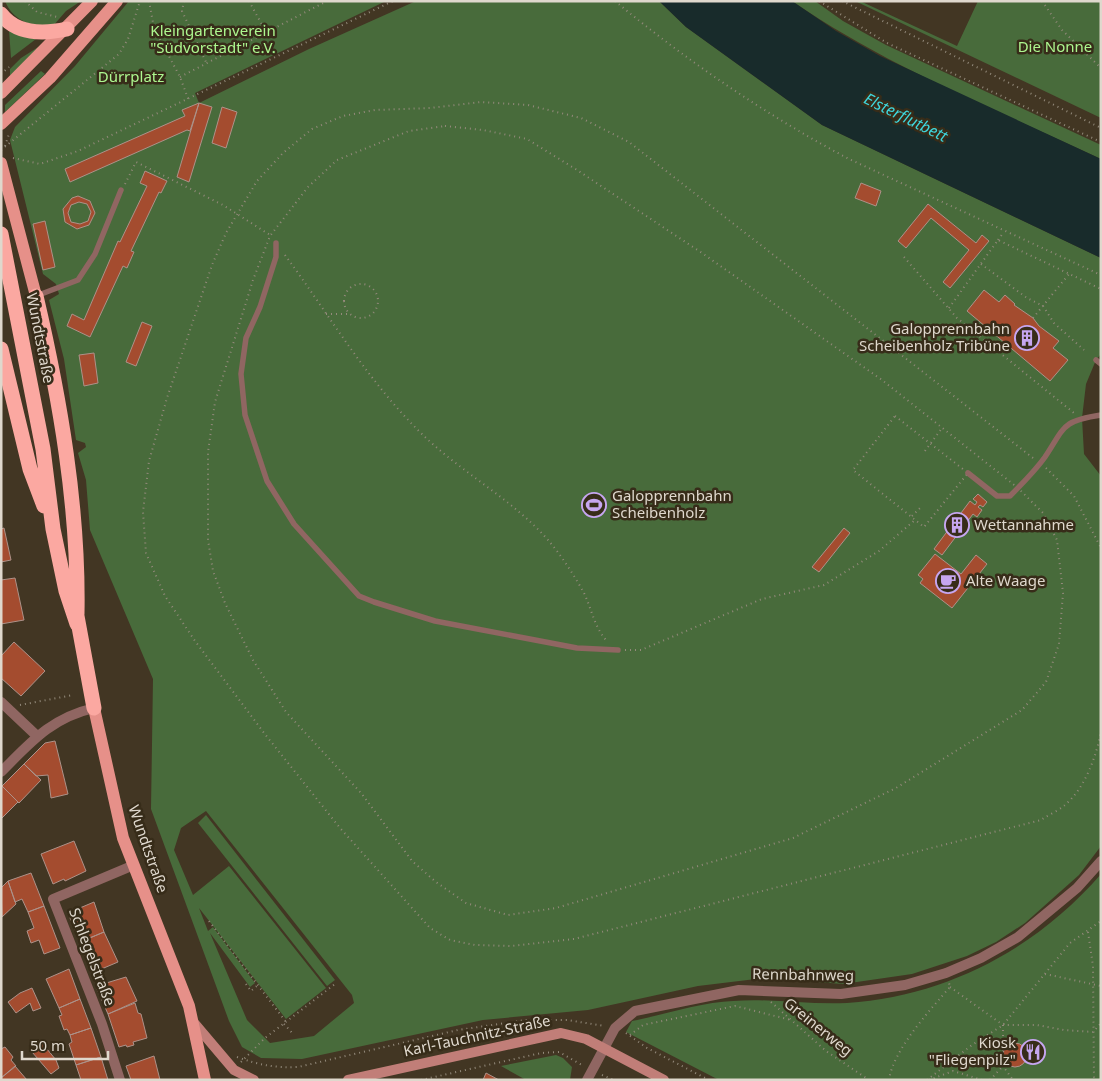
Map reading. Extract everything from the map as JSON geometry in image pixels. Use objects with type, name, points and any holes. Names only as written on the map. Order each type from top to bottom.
[{"type":"highway","points":[[1,14],[10,24],[22,30],[52,32],[66,23]]},
{"type":"highway","name":"Wundtstraße","points":[[1,234],[43,448],[53,528],[66,592],[77,624]]},
{"type":"highway","points":[[36,296],[51,362],[66,456],[78,567],[77,624]]},
{"type":"highway","points":[[1,349],[30,469],[53,528]]},
{"type":"highway","name":"Wundtstraße","points":[[43,448],[68,552],[77,624],[94,708]]},
{"type":"main road","points":[[1,93],[66,23],[92,1]]},
{"type":"main road","points":[[1,124],[50,78],[117,1]]},
{"type":"main road","points":[[4,159],[36,296]]},
{"type":"main road","name":"Wundtstraße","points":[[94,708],[116,814],[195,1024],[205,1080]]},
{"type":"main road","points":[[195,1024],[234,1070],[254,1080]]},
{"type":"main road","name":"Karl-Tauchnitz-Straße","points":[[348,1080],[561,1033],[577,1036],[664,1080]]},
{"type":"street","points":[[1,702],[37,736]]},
{"type":"street","points":[[1,772],[48,726],[77,712],[94,708]]},
{"type":"street","name":"Rennbahnweg","points":[[590,1075],[615,1028],[635,1012],[739,990],[756,989],[840,994],[905,985],[946,973],[981,958],[1018,937],[1076,888],[1101,861]]},
{"type":"street","name":"Schlegelstraße","points":[[120,1080],[102,1024],[53,899],[134,865]]},
{"type":"lane","points":[[36,296],[78,280],[95,254],[121,190]]},
{"type":"lane","points":[[276,243],[276,257],[260,307],[246,338],[241,374],[245,415],[267,481],[294,524],[359,596],[374,602],[435,621],[578,648],[618,650]]},
{"type":"lane","points":[[968,473],[997,496],[1010,496],[1040,464],[1065,426],[1082,418],[1101,415]]},
{"type":"path","points":[[25,1],[37,12],[66,23]]},
{"type":"path","points":[[3,149],[119,54],[128,38],[140,1]]},
{"type":"path","points":[[149,1],[154,28],[180,77],[189,100]]},
{"type":"path","points":[[184,1],[182,12],[206,62]]},
{"type":"path","points":[[249,1],[266,32]]},
{"type":"path","points":[[180,77],[327,1]]},
{"type":"path","points":[[4,159],[30,163],[48,163],[78,151],[189,100],[393,1]]},
{"type":"path","points":[[615,1],[727,85],[815,141],[849,159],[1101,276]]},
{"type":"path","points":[[819,1],[887,43],[1101,142]]},
{"type":"path","points":[[842,1],[1101,128]]},
{"type":"path","points":[[1042,1],[1062,30],[1101,68]]},
{"type":"path","points":[[1,74],[10,65]]},
{"type":"path","points":[[1101,548],[1074,496],[1055,475],[629,142],[581,118],[528,105],[481,102],[430,108],[375,110],[343,116],[312,129],[283,153],[257,181],[237,213],[212,265],[170,390],[149,461],[143,512],[146,553],[165,596],[195,641],[264,734],[340,828],[430,928],[450,940],[475,945],[511,946],[574,939],[1041,820],[1065,805],[1078,789],[1098,750],[1101,732]]},
{"type":"path","points":[[445,126],[483,130],[527,139],[702,253],[882,380],[1018,488],[1043,514],[1056,540],[1063,594],[1059,644],[1046,682],[1022,710],[896,788],[793,838],[556,908],[508,915],[466,903],[436,882],[412,861],[361,793],[286,712],[253,660],[225,603],[213,571],[208,540],[206,495],[208,452],[215,402],[253,280],[270,236],[308,187],[337,160],[377,142],[409,131],[445,126]]},
{"type":"path","points":[[121,190],[136,162],[237,213],[270,236],[375,384],[424,436],[454,462],[525,517],[548,540],[584,594],[597,629],[618,650],[641,650],[762,599],[824,585],[878,551],[915,520]]},
{"type":"path","points":[[949,309],[1004,231]]},
{"type":"path","points":[[998,240],[1101,289]]},
{"type":"path","points":[[904,257],[957,318],[1068,409]]},
{"type":"path","points":[[981,264],[1027,298],[1043,306],[1054,323],[1084,350]]},
{"type":"path","points":[[1033,318],[1069,274]]},
{"type":"path","points":[[326,314],[348,314],[358,319],[364,318],[374,313],[378,302],[375,292],[366,285],[360,284],[350,288],[344,298],[345,309],[348,314]]},
{"type":"path","points":[[895,416],[968,473],[924,527],[853,470],[895,416]]},
{"type":"path","points":[[925,450],[942,427]]},
{"type":"path","points":[[911,517],[921,508]]},
{"type":"path","points":[[16,704],[73,695]]},
{"type":"path","points":[[209,921],[294,1036]]},
{"type":"path","points":[[928,1080],[972,1045],[1003,1025],[1070,944],[1101,921]]},
{"type":"path","points":[[1088,932],[1093,985],[1094,1080]]},
{"type":"path","points":[[946,973],[950,987],[1003,1025],[1036,1025],[1064,1030],[1093,1032]]},
{"type":"path","points":[[1045,974],[1101,986]]},
{"type":"path","points":[[246,984],[251,991],[258,985]]},
{"type":"path","points":[[239,1065],[265,1038],[335,984]]},
{"type":"path","points":[[889,1080],[890,1069],[918,1025],[950,987]]},
{"type":"path","name":"Greinerweg","points":[[756,989],[826,1051],[869,1080]]},
{"type":"path","points":[[630,1035],[643,1025],[735,1006],[791,1020]]},
{"type":"path","points":[[1093,1032],[1101,1023]]},
{"type":"path","points":[[1003,1025],[1003,1066],[1013,1080]]},
{"type":"path","points":[[421,1080],[541,1053],[558,1052],[590,1075],[614,1080]]},
{"type":"path","points":[[990,1080],[1003,1066]]},
{"type":"path","points":[[928,1080],[952,1071],[982,1080]]},
{"type":"green space","points":[[5,1],[81,1],[66,11],[53,26],[38,26],[18,18],[13,14]]},
{"type":"green space","name":"Galopprennbahn Scheibenholz","points":[[129,1],[386,1],[195,93],[199,103],[309,49],[416,1],[659,1],[686,27],[822,125],[1101,258],[1101,354],[1096,360],[1086,384],[1082,418],[1084,454],[1101,476],[1101,846],[1079,875],[1025,923],[996,942],[967,956],[912,974],[843,984],[765,978],[698,986],[588,1010],[483,1020],[302,1059],[261,1058],[242,1047],[229,1021],[151,809],[153,679],[90,530],[86,480],[78,453],[86,447],[85,443],[76,440],[64,359],[49,300],[59,294],[56,284],[43,274],[10,140],[15,127],[75,66]],"holes":[[[206,811],[352,995],[354,1003],[314,1036],[270,1043],[247,1020],[210,933],[250,987],[255,983],[213,927],[208,931],[199,908],[286,1019],[326,988],[229,866],[193,895],[174,850],[181,828]]]},
{"type":"green space","points":[[792,1],[815,1],[843,21],[886,45],[1101,145],[1101,159],[904,67],[866,47]]},
{"type":"green space","name":"Die Nonne","points":[[855,1],[860,1],[957,46],[978,1],[1101,1],[1101,118]]},
{"type":"green space","points":[[9,30],[36,39],[11,58]]},
{"type":"green space","points":[[43,44],[10,76],[10,69],[21,58]]},
{"type":"green space","points":[[41,71],[45,74],[5,112],[5,105]]},
{"type":"green space","points":[[206,815],[335,980],[327,986],[198,823]]},
{"type":"green space","points":[[1101,874],[1101,1080],[719,1080],[626,1032],[632,1021],[696,1006],[747,1000],[847,1003],[884,999],[954,979],[987,964],[1018,946],[1048,925],[1076,901]]},
{"type":"green space","points":[[556,1055],[563,1058],[572,1067],[570,1080],[526,1080],[501,1066]]},
{"type":"water","name":"Elsterflutbett","points":[[659,1],[792,1],[836,31],[880,56],[1101,159],[1101,258],[822,125],[686,27]]},
{"type":"building","points":[[199,103],[190,131],[187,130],[70,182],[65,169],[185,116],[182,110]]},
{"type":"building","points":[[199,103],[212,107],[189,182],[177,177]]},
{"type":"building","points":[[222,107],[237,112],[226,148],[212,143]]},
{"type":"building","points":[[145,171],[167,181],[161,193],[159,192],[131,251],[134,252],[127,268],[123,266],[90,337],[67,326],[72,314],[84,320],[118,241],[120,242],[147,186],[140,183]]},
{"type":"building","points":[[861,183],[881,191],[876,206],[855,198]]},
{"type":"building","points":[[78,196],[90,201],[95,213],[89,225],[77,229],[65,222],[63,209],[72,198]],"holes":[[[79,202],[87,204],[91,212],[88,221],[80,224],[71,222],[68,213],[71,205]]]},
{"type":"building","points":[[928,204],[976,243],[982,235],[989,241],[950,288],[943,282],[969,250],[931,218],[906,248],[898,241]]},
{"type":"building","points":[[45,221],[55,267],[43,270],[33,224]]},
{"type":"building","name":"Galopprennbahn Scheibenholz Tribüne","points":[[984,290],[999,302],[1005,295],[1014,305],[1033,318],[1039,326],[1059,341],[1053,348],[1068,360],[1050,381],[967,311]]},
{"type":"building","points":[[142,322],[152,326],[136,366],[126,362]]},
{"type":"building","points":[[94,353],[98,383],[84,386],[79,355]]},
{"type":"building","name":"Wettannahme","points":[[978,494],[987,502],[983,507],[980,505],[978,507],[982,510],[977,517],[973,514],[942,555],[934,549],[970,501],[975,505],[977,502],[973,499]]},
{"type":"building","points":[[4,528],[11,560],[1,562],[1,529]]},
{"type":"building","points":[[844,528],[850,533],[819,572],[812,567]]},
{"type":"building","name":"Alte Waage","points":[[935,554],[961,574],[976,555],[987,564],[952,608],[920,583],[923,579],[918,575]]},
{"type":"building","points":[[15,578],[24,620],[1,624],[1,580]]},
{"type":"building","points":[[14,642],[45,671],[21,696],[1,678],[1,656]]},
{"type":"building","points":[[55,741],[68,794],[51,798],[48,775],[36,776],[24,764],[45,743]]},
{"type":"building","points":[[24,764],[41,780],[19,803],[2,786]]},
{"type":"building","points":[[1,787],[18,802],[1,819]]},
{"type":"building","points":[[74,841],[86,871],[65,881],[64,879],[53,884],[41,854]]},
{"type":"building","points":[[31,873],[44,906],[28,912],[22,899],[15,902],[8,881]]},
{"type":"building","points":[[8,881],[16,904],[2,917],[1,888]]},
{"type":"building","points":[[94,902],[104,932],[80,942],[68,913]]},
{"type":"building","points":[[44,906],[60,948],[44,954],[39,940],[31,943],[27,931],[34,928],[28,912]]},
{"type":"building","points":[[104,932],[118,962],[92,973],[80,942]]},
{"type":"building","points":[[69,969],[80,999],[59,1008],[46,979]]},
{"type":"building","points":[[126,977],[137,1001],[108,1014],[97,989],[104,986],[103,984]]},
{"type":"building","points":[[32,988],[41,1008],[33,1011],[30,1003],[16,1013],[8,1002],[20,993]]},
{"type":"building","points":[[80,999],[91,1028],[70,1035],[67,1029],[64,1030],[59,1016],[62,1015],[59,1008]]},
{"type":"building","points":[[135,1003],[138,1013],[141,1014],[147,1038],[133,1042],[134,1045],[119,1047],[108,1014]]},
{"type":"building","points":[[91,1028],[101,1057],[76,1065],[69,1044],[72,1042],[70,1035]]},
{"type":"building","points":[[42,1043],[56,1060],[59,1068],[51,1074],[32,1052]]},
{"type":"building","points":[[1015,1043],[1023,1047],[1027,1055],[1023,1063],[1015,1067],[1007,1063],[1003,1055],[1007,1047]]},
{"type":"building","name":"Kiosk \"Fliegenpilz\"","points":[[1041,1046],[1043,1056],[1025,1059],[1023,1049]]},
{"type":"building","points":[[5,1047],[13,1057],[11,1060],[16,1066],[1,1078],[1,1049]]},
{"type":"building","points":[[154,1056],[160,1080],[131,1080],[126,1066]]},
{"type":"building","points":[[101,1057],[108,1080],[81,1080],[76,1065]]},
{"type":"building","points":[[15,1066],[27,1080],[1,1080],[1,1078]]},
{"type":"building","points":[[486,1073],[499,1080],[483,1080]]},
{"type":"place","name":"Galopprennbahn Scheibenholz Tribüne","points":[[1027,338]]},
{"type":"place","name":"Galopprennbahn Scheibenholz","points":[[594,505]]},
{"type":"place","name":"Wettannahme","points":[[957,525]]},
{"type":"place","name":"Alte Waage","points":[[948,581]]},
{"type":"place","name":"Kiosk \"Fliegenpilz\"","points":[[1033,1052]]},
{"type":"park label","name":"Kleingartenverein \"Südvorstadt\" e.V.","points":[[213,40]]},
{"type":"park label","name":"Dürrplatz","points":[[131,77]]}]
